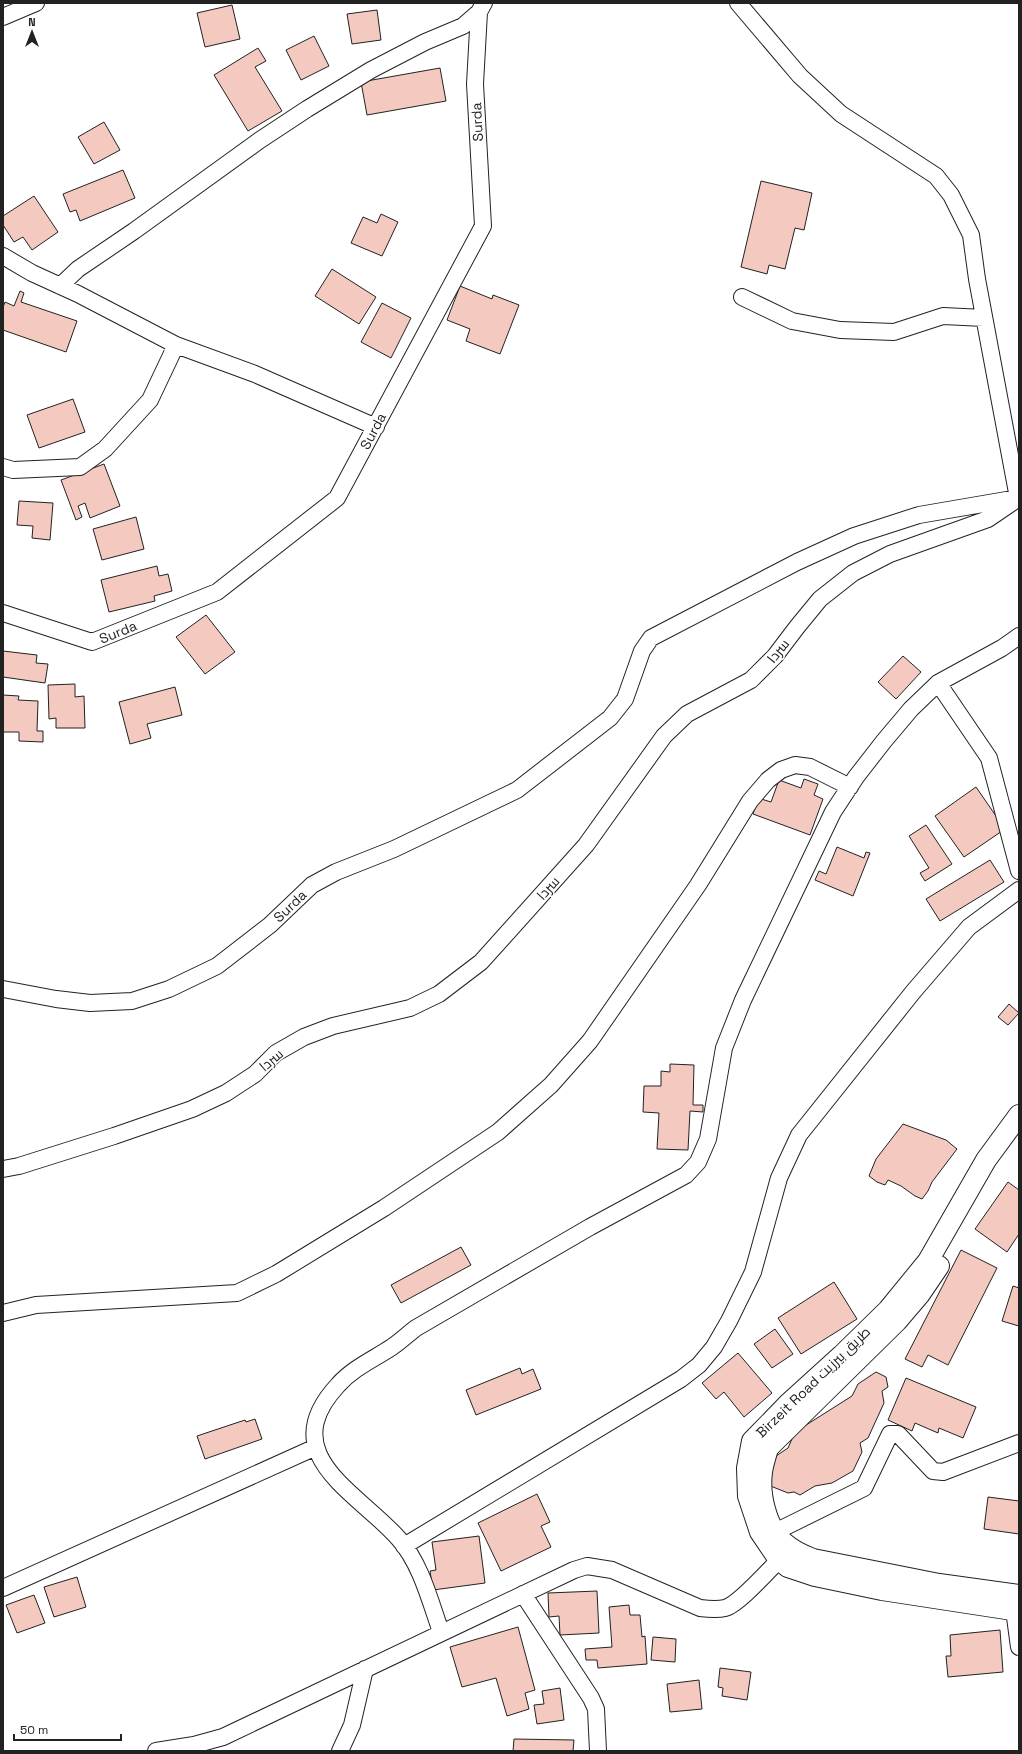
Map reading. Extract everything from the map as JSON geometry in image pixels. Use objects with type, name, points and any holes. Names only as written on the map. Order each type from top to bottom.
[{"type":"main road","name":"Birzeit Road طريق بيرزيت","points":[[785,1554],[760,1532],[748,1496],[747,1468],[752,1441],[788,1404],[883,1315],[928,1262],[993,1163],[1019,1116]]},
{"type":"main road","points":[[1017,1605],[939,1584],[830,1564],[799,1554],[785,1554],[783,1541],[775,1532],[766,1509],[761,1482],[762,1471],[768,1448],[891,1327],[920,1294],[936,1272],[993,1163],[1019,1139]]},
{"type":"street","points":[[3,17],[36,3]]},
{"type":"street","points":[[738,3],[800,76],[841,114],[936,176],[951,195],[971,235],[984,318],[1018,498]]},
{"type":"street","points":[[60,286],[78,268],[134,231],[260,140],[370,70],[425,42],[463,26],[482,7]]},
{"type":"street","name":"Surda","points":[[3,613],[92,642],[217,592],[337,498],[483,226],[475,84],[482,7]]},
{"type":"street","points":[[3,256],[32,273],[176,345],[255,374],[376,427]]},
{"type":"street","points":[[742,297],[792,321],[840,330],[894,332],[943,316],[984,318]]},
{"type":"street","points":[[3,467],[12,470],[80,467],[105,449],[150,400],[176,345]]},
{"type":"street","name":"Surda","points":[[3,989],[90,1003],[132,1001],[169,989],[217,966],[270,925],[312,885],[336,872],[394,848],[505,797],[517,790],[566,753],[610,718],[624,699],[642,651],[651,638],[797,562],[854,536],[919,515],[1018,498]]},
{"type":"street","name":"سردا","points":[[3,1169],[19,1166],[114,1136],[192,1109],[226,1093],[255,1074],[276,1053],[304,1037],[333,1026],[410,1008],[438,994],[481,962],[586,845],[664,736],[688,714],[751,680],[776,656],[796,627],[820,599],[853,573],[865,566],[890,554],[988,519],[1018,498]]},
{"type":"street","points":[[441,1632],[415,1563],[404,1546],[399,1539],[338,1482],[325,1467],[316,1447],[314,1435],[316,1422],[325,1404],[338,1385],[357,1369],[394,1346],[423,1324],[590,1227],[686,1175],[698,1162],[708,1140],[724,1048],[743,1000],[833,812],[884,741],[911,708],[938,683],[1002,648],[1019,636]]},
{"type":"street","points":[[938,683],[989,758],[1019,871]]},
{"type":"street","points":[[3,1313],[36,1305],[237,1292],[276,1274],[384,1208],[498,1132],[551,1085],[590,1042],[698,885],[750,801],[768,780],[781,770],[795,765],[810,767],[850,787]]},
{"type":"street","points":[[404,1546],[681,1379],[699,1365],[714,1347],[729,1322],[753,1272],[779,1178],[799,1135],[913,992],[969,927],[1019,890]]},
{"type":"street","points":[[775,1532],[864,1488],[890,1434],[898,1434],[933,1471],[943,1472],[1019,1443]]},
{"type":"street","points":[[3,1588],[316,1447]]},
{"type":"street","points":[[156,1751],[194,1745],[223,1737],[574,1570],[588,1566],[612,1570],[700,1608],[714,1609],[726,1608],[736,1602],[785,1554]]},
{"type":"street","points":[[523,1594],[596,1708],[598,1751]]},
{"type":"street","points":[[1017,1605],[1019,1647]]},
{"type":"street","points":[[340,1751],[352,1725],[365,1669]]},
{"type":"building","points":[[232,5],[240,39],[205,47],[197,13]]},
{"type":"building","points":[[377,10],[381,40],[352,44],[347,14]]},
{"type":"building","points":[[314,36],[329,66],[301,80],[286,50]]},
{"type":"building","points":[[258,48],[266,61],[255,67],[282,111],[248,131],[214,75]]},
{"type":"building","points":[[440,68],[446,101],[367,115],[361,82]]},
{"type":"building","points":[[104,122],[120,150],[94,164],[78,137]]},
{"type":"building","points":[[123,170],[135,198],[80,221],[76,210],[70,212],[63,194]]},
{"type":"building","points":[[761,181],[812,193],[804,230],[795,228],[785,269],[769,265],[767,274],[741,267]]},
{"type":"building","points":[[34,196],[58,232],[32,250],[23,237],[14,242],[3,225],[3,216]]},
{"type":"building","points":[[381,214],[398,222],[382,256],[351,243],[363,217],[377,223]]},
{"type":"building","points":[[332,269],[376,297],[359,324],[315,296]]},
{"type":"building","points":[[460,286],[492,299],[493,295],[519,305],[500,354],[466,341],[470,329],[447,320]]},
{"type":"building","points":[[20,291],[24,293],[21,302],[77,321],[66,352],[3,330],[3,307],[5,302],[14,306]]},
{"type":"building","points":[[382,303],[411,318],[391,358],[361,342]]},
{"type":"building","points":[[73,399],[85,432],[39,448],[27,415]]},
{"type":"building","points":[[104,464],[120,506],[90,518],[85,503],[78,506],[82,517],[76,520],[61,480]]},
{"type":"building","points":[[19,501],[53,503],[50,540],[32,538],[33,526],[17,525]]},
{"type":"building","points":[[136,517],[144,549],[102,560],[93,529]]},
{"type":"building","points":[[157,566],[159,576],[168,574],[172,591],[154,596],[155,601],[109,612],[101,580]]},
{"type":"building","points":[[206,615],[235,652],[205,674],[176,637]]},
{"type":"building","points":[[3,651],[37,655],[36,663],[48,664],[45,683],[3,677]]},
{"type":"building","points":[[903,656],[921,672],[896,699],[878,682]]},
{"type":"building","points":[[75,684],[75,697],[84,696],[85,728],[56,728],[56,718],[49,719],[48,685]]},
{"type":"building","points":[[175,687],[182,715],[147,724],[151,738],[130,744],[119,702]]},
{"type":"building","points":[[3,695],[19,696],[18,700],[38,701],[37,731],[43,731],[43,742],[19,741],[19,732],[3,732]]},
{"type":"building","points":[[804,779],[818,784],[814,795],[823,799],[810,835],[753,814],[758,798],[771,802],[779,780],[801,788]]},
{"type":"building","points":[[976,787],[1005,829],[964,857],[935,816]]},
{"type":"building","points":[[926,825],[952,864],[925,881],[920,873],[929,868],[909,836]]},
{"type":"building","points":[[837,847],[864,858],[866,852],[870,853],[853,896],[815,880],[819,871],[826,874]]},
{"type":"building","points":[[990,860],[1004,882],[940,921],[926,899]]},
{"type":"building","points":[[1009,1004],[1019,1013],[1008,1025],[998,1017]]},
{"type":"building","points":[[670,1064],[694,1065],[693,1105],[703,1105],[703,1112],[690,1111],[688,1150],[657,1149],[659,1113],[643,1112],[644,1086],[661,1086],[661,1071],[670,1072]]},
{"type":"building","points":[[903,1124],[946,1140],[957,1149],[932,1182],[922,1199],[888,1180],[885,1185],[877,1182],[869,1176],[876,1159]]},
{"type":"building","points":[[1008,1182],[1019,1190],[1019,1234],[1007,1252],[975,1229]]},
{"type":"building","points":[[461,1247],[471,1265],[401,1303],[391,1285]]},
{"type":"building","points":[[961,1250],[997,1268],[948,1365],[928,1355],[922,1367],[905,1359]]},
{"type":"building","points":[[834,1282],[857,1319],[801,1354],[778,1318]]},
{"type":"building","points":[[1013,1286],[1019,1288],[1019,1326],[1002,1321]]},
{"type":"building","points":[[775,1329],[793,1354],[772,1368],[754,1344]]},
{"type":"building","points":[[738,1353],[772,1393],[744,1417],[724,1392],[716,1399],[702,1383]]},
{"type":"building","points":[[520,1368],[522,1374],[533,1369],[541,1389],[476,1415],[466,1390]]},
{"type":"building","points":[[876,1372],[886,1377],[888,1387],[882,1391],[884,1403],[868,1438],[860,1443],[862,1452],[853,1471],[832,1483],[815,1486],[800,1495],[794,1492],[788,1493],[768,1485],[776,1456],[788,1448],[795,1432],[852,1396],[858,1384]]},
{"type":"building","points":[[906,1378],[976,1407],[963,1438],[939,1428],[938,1433],[915,1423],[912,1431],[888,1420]]},
{"type":"building","points":[[255,1419],[262,1439],[205,1459],[197,1436],[245,1420],[246,1422]]},
{"type":"building","points":[[537,1494],[550,1522],[541,1526],[551,1547],[501,1571],[478,1523]]},
{"type":"building","points":[[988,1497],[1019,1501],[1019,1534],[984,1529]]},
{"type":"building","points":[[479,1536],[485,1583],[433,1590],[430,1571],[436,1570],[432,1542]]},
{"type":"building","points":[[77,1577],[86,1607],[54,1617],[44,1587]]},
{"type":"building","points":[[597,1591],[599,1633],[560,1635],[559,1616],[549,1617],[548,1593]]},
{"type":"building","points":[[34,1595],[45,1623],[17,1633],[6,1605]]},
{"type":"building","points":[[629,1605],[630,1615],[640,1615],[642,1637],[645,1636],[647,1664],[598,1668],[597,1660],[586,1660],[585,1649],[612,1647],[609,1607]]},
{"type":"building","points":[[518,1627],[535,1690],[525,1693],[529,1709],[507,1716],[496,1678],[462,1687],[450,1647]]},
{"type":"building","points":[[1000,1630],[1003,1672],[948,1677],[946,1656],[951,1656],[950,1635]]},
{"type":"building","points":[[653,1637],[676,1639],[675,1662],[651,1660]]},
{"type":"building","points":[[720,1668],[751,1672],[747,1700],[722,1696],[723,1688],[718,1687]]},
{"type":"building","points":[[699,1680],[702,1709],[670,1712],[667,1684]]},
{"type":"building","points":[[560,1688],[564,1720],[537,1724],[534,1705],[544,1704],[542,1691]]},
{"type":"building","points":[[514,1739],[574,1740],[573,1751],[513,1751]]}]
